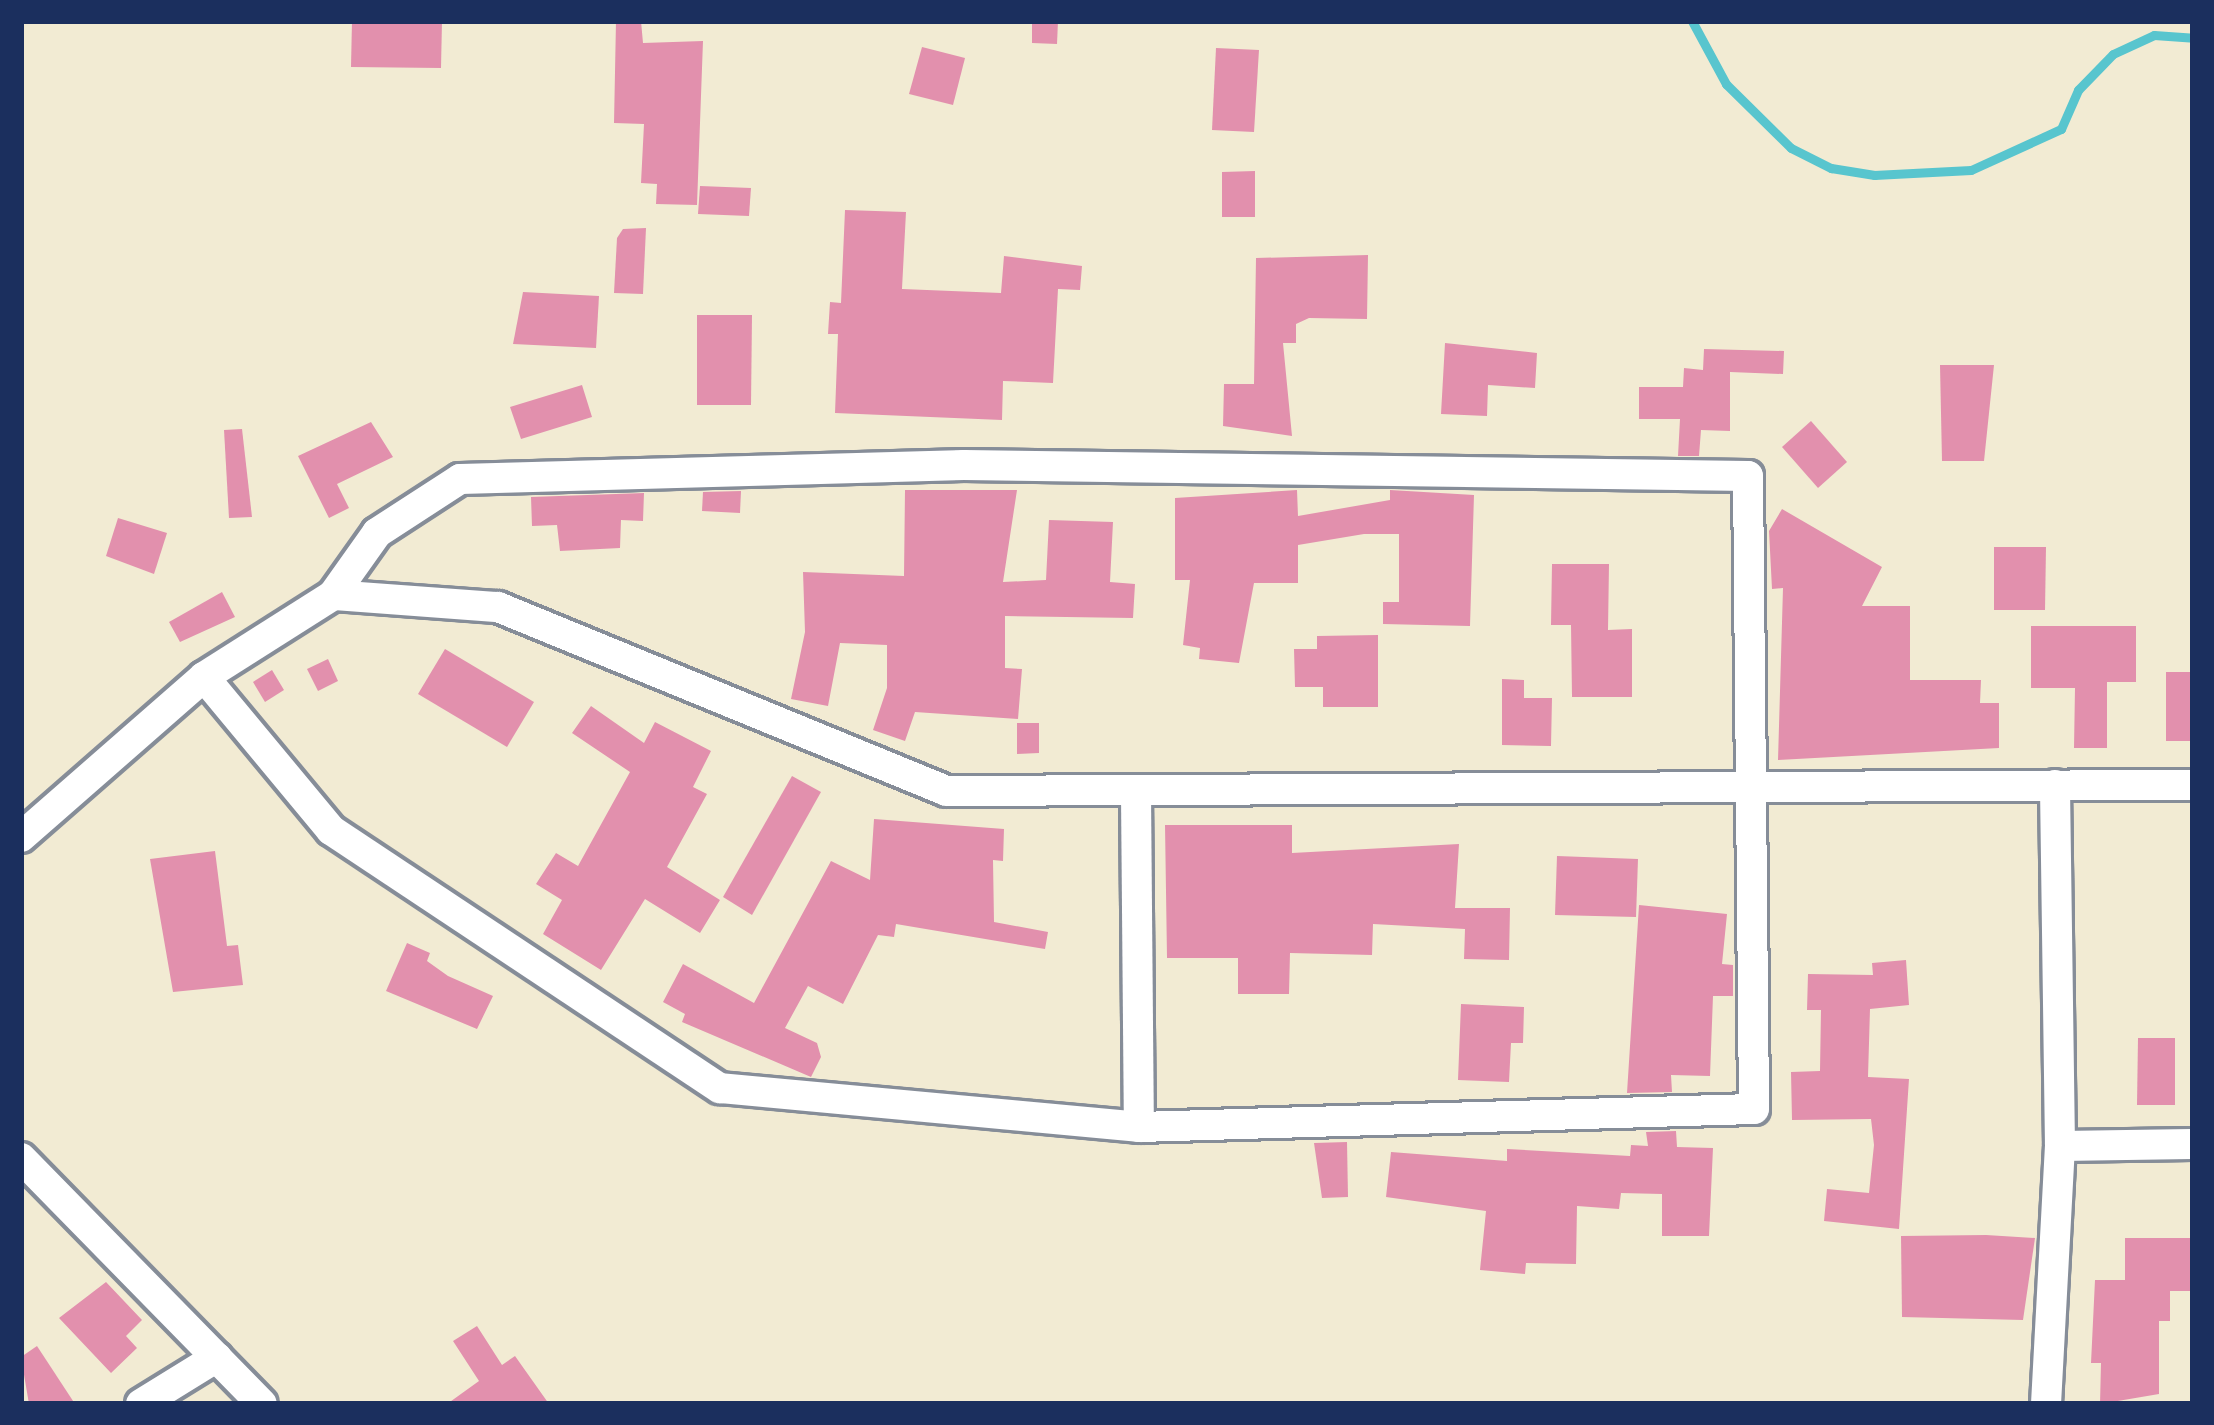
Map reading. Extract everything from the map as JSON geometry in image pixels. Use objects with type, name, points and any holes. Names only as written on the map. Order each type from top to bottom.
[{"type":"street","points":[[21,837],[204,677],[334,595],[390,521],[460,479],[964,465],[1748,476],[1754,1109],[1139,1126],[720,1088],[331,830],[204,677]]},
{"type":"street","points":[[334,595],[498,607],[946,791],[1136,794],[2193,784]]},
{"type":"street","points":[[2046,1404],[2060,1146],[2055,785]]},
{"type":"street","points":[[1136,794],[1139,1126]]},
{"type":"street","points":[[2060,1146],[2193,1144]]},
{"type":"street","points":[[21,1158],[262,1404]]},
{"type":"street","points":[[141,1404],[217,1357]]},
{"type":"building","points":[[352,21],[442,21],[441,68],[351,67]]},
{"type":"building","points":[[616,21],[641,21],[643,43],[703,41],[697,205],[656,204],[657,184],[641,183],[644,124],[614,123]]},
{"type":"building","points":[[1032,21],[1058,21],[1057,44],[1032,43]]},
{"type":"building","points":[[922,47],[965,58],[953,105],[909,94]]},
{"type":"building","points":[[1216,48],[1259,50],[1254,132],[1212,130]]},
{"type":"building","points":[[1255,171],[1255,217],[1222,217],[1222,172]]},
{"type":"building","points":[[700,186],[751,188],[749,216],[698,214]]},
{"type":"building","points":[[845,210],[906,212],[902,289],[1001,293],[1004,256],[1082,266],[1080,290],[1058,289],[1053,383],[1003,381],[1002,420],[835,413],[838,334],[828,334],[830,302],[841,303]]},
{"type":"building","points":[[646,228],[643,294],[614,293],[617,238],[623,229]]},
{"type":"building","points":[[1368,255],[1367,319],[1309,318],[1296,324],[1296,343],[1283,343],[1292,436],[1223,426],[1224,384],[1254,384],[1256,258]]},
{"type":"building","points":[[523,292],[599,296],[596,348],[513,344]]},
{"type":"building","points":[[697,315],[752,315],[751,405],[697,405]]},
{"type":"building","points":[[1445,343],[1537,353],[1535,388],[1488,385],[1487,416],[1441,414]]},
{"type":"building","points":[[1704,349],[1784,351],[1783,374],[1730,372],[1730,431],[1701,430],[1699,456],[1678,456],[1680,419],[1639,419],[1639,387],[1683,387],[1684,368],[1703,370]]},
{"type":"building","points":[[1940,365],[1994,365],[1984,461],[1942,461]]},
{"type":"building","points":[[582,385],[592,417],[521,439],[510,407]]},
{"type":"building","points":[[1811,421],[1847,462],[1818,488],[1782,447]]},
{"type":"building","points":[[371,422],[393,457],[337,484],[349,508],[329,518],[298,456]]},
{"type":"building","points":[[242,429],[252,517],[229,518],[224,430]]},
{"type":"building","points":[[905,490],[1017,490],[1003,582],[1046,580],[1049,520],[1113,522],[1110,582],[1135,584],[1133,618],[1005,616],[1005,668],[1022,669],[1018,719],[915,712],[905,741],[873,730],[887,688],[887,645],[840,643],[828,706],[791,699],[805,632],[803,572],[904,576]]},
{"type":"building","points":[[1297,490],[1298,516],[1390,500],[1390,490],[1474,495],[1470,626],[1383,624],[1383,602],[1399,602],[1399,534],[1364,534],[1298,545],[1298,583],[1254,583],[1239,663],[1199,659],[1200,648],[1183,645],[1190,580],[1175,580],[1175,498]]},
{"type":"building","points":[[741,491],[740,513],[702,511],[703,492]]},
{"type":"building","points":[[644,493],[643,521],[621,520],[620,548],[560,551],[557,525],[532,526],[531,497]]},
{"type":"building","points":[[1782,509],[1882,567],[1862,606],[1910,606],[1910,680],[1981,680],[1980,703],[1999,703],[1999,748],[1778,760],[1783,588],[1772,589],[1769,531]]},
{"type":"building","points":[[118,518],[167,533],[154,574],[106,556]]},
{"type":"building","points":[[1994,547],[2046,547],[2045,610],[1994,610]]},
{"type":"building","points":[[1552,564],[1609,564],[1608,630],[1632,629],[1632,697],[1572,697],[1571,625],[1551,625]]},
{"type":"building","points":[[222,592],[235,617],[180,642],[169,622]]},
{"type":"building","points":[[2031,626],[2136,626],[2136,682],[2107,682],[2107,748],[2074,748],[2075,688],[2031,688]]},
{"type":"building","points":[[1378,635],[1378,707],[1323,707],[1323,687],[1295,687],[1294,649],[1317,649],[1317,636]]},
{"type":"building","points":[[445,649],[534,702],[507,747],[418,694]]},
{"type":"building","points":[[328,659],[338,681],[318,691],[307,669]]},
{"type":"building","points":[[272,670],[284,690],[265,702],[253,682]]},
{"type":"building","points":[[2166,672],[2193,672],[2193,741],[2166,741]]},
{"type":"building","points":[[1502,679],[1524,680],[1524,698],[1552,698],[1551,746],[1502,745]]},
{"type":"building","points":[[591,706],[644,743],[655,722],[711,751],[693,787],[707,794],[667,867],[720,900],[700,933],[645,899],[601,970],[543,934],[562,900],[536,884],[556,853],[578,866],[630,772],[572,733]]},
{"type":"building","points":[[1017,723],[1039,723],[1039,753],[1017,754]]},
{"type":"building","points":[[792,776],[821,792],[752,915],[723,897]]},
{"type":"building","points":[[874,819],[1004,829],[1003,861],[993,860],[994,922],[1048,932],[1045,949],[896,924],[894,937],[878,935],[843,1004],[808,986],[785,1028],[817,1043],[821,1057],[811,1077],[682,1022],[685,1014],[663,1002],[683,964],[754,1003],[831,861],[870,880]]},
{"type":"building","points":[[1165,825],[1292,825],[1292,853],[1459,844],[1455,908],[1510,908],[1509,960],[1464,959],[1465,929],[1373,924],[1372,955],[1290,953],[1289,994],[1238,994],[1238,958],[1167,958]]},
{"type":"building","points":[[215,851],[227,946],[238,945],[243,985],[173,992],[150,859]]},
{"type":"building","points":[[1557,856],[1638,859],[1636,917],[1555,915]]},
{"type":"building","points":[[1639,905],[1727,914],[1722,964],[1733,965],[1733,996],[1713,996],[1710,1076],[1671,1075],[1672,1092],[1627,1093]]},
{"type":"building","points":[[407,943],[430,953],[427,961],[448,976],[493,996],[477,1029],[386,991]]},
{"type":"building","points":[[1906,960],[1909,1005],[1870,1009],[1868,1077],[1909,1079],[1899,1229],[1824,1221],[1827,1189],[1869,1193],[1874,1145],[1871,1119],[1792,1120],[1791,1072],[1820,1071],[1821,1010],[1807,1010],[1808,974],[1873,975],[1872,963]]},
{"type":"building","points":[[1461,1004],[1524,1007],[1523,1043],[1511,1043],[1509,1082],[1458,1080]]},
{"type":"building","points":[[2138,1038],[2175,1038],[2175,1105],[2137,1105]]},
{"type":"building","points":[[1676,1131],[1677,1147],[1713,1148],[1709,1236],[1662,1236],[1662,1194],[1621,1193],[1619,1209],[1577,1206],[1576,1264],[1526,1263],[1525,1274],[1480,1270],[1486,1211],[1386,1197],[1391,1152],[1507,1161],[1507,1149],[1630,1156],[1631,1145],[1648,1146],[1646,1132]]},
{"type":"building","points":[[1347,1142],[1348,1197],[1322,1198],[1314,1143]]},
{"type":"building","points":[[1901,1236],[2035,1238],[2023,1320],[1902,1317]]},
{"type":"building","points":[[2125,1238],[2193,1238],[2193,1291],[2170,1291],[2170,1321],[2159,1321],[2159,1394],[2100,1404],[2101,1363],[2091,1363],[2095,1280],[2125,1280]]},
{"type":"building","points":[[106,1282],[142,1320],[126,1336],[137,1348],[111,1373],[59,1318]]},
{"type":"building","points":[[477,1326],[502,1365],[515,1356],[549,1404],[447,1404],[479,1381],[453,1341]]},
{"type":"building","points":[[37,1346],[75,1404],[29,1404],[21,1357]]},
{"type":"waterway","points":[[1692,21],[1726,84],[1791,148],[1831,168],[1874,175],[1971,170],[2061,129],[2078,90],[2113,54],[2154,35],[2193,38]]}]
